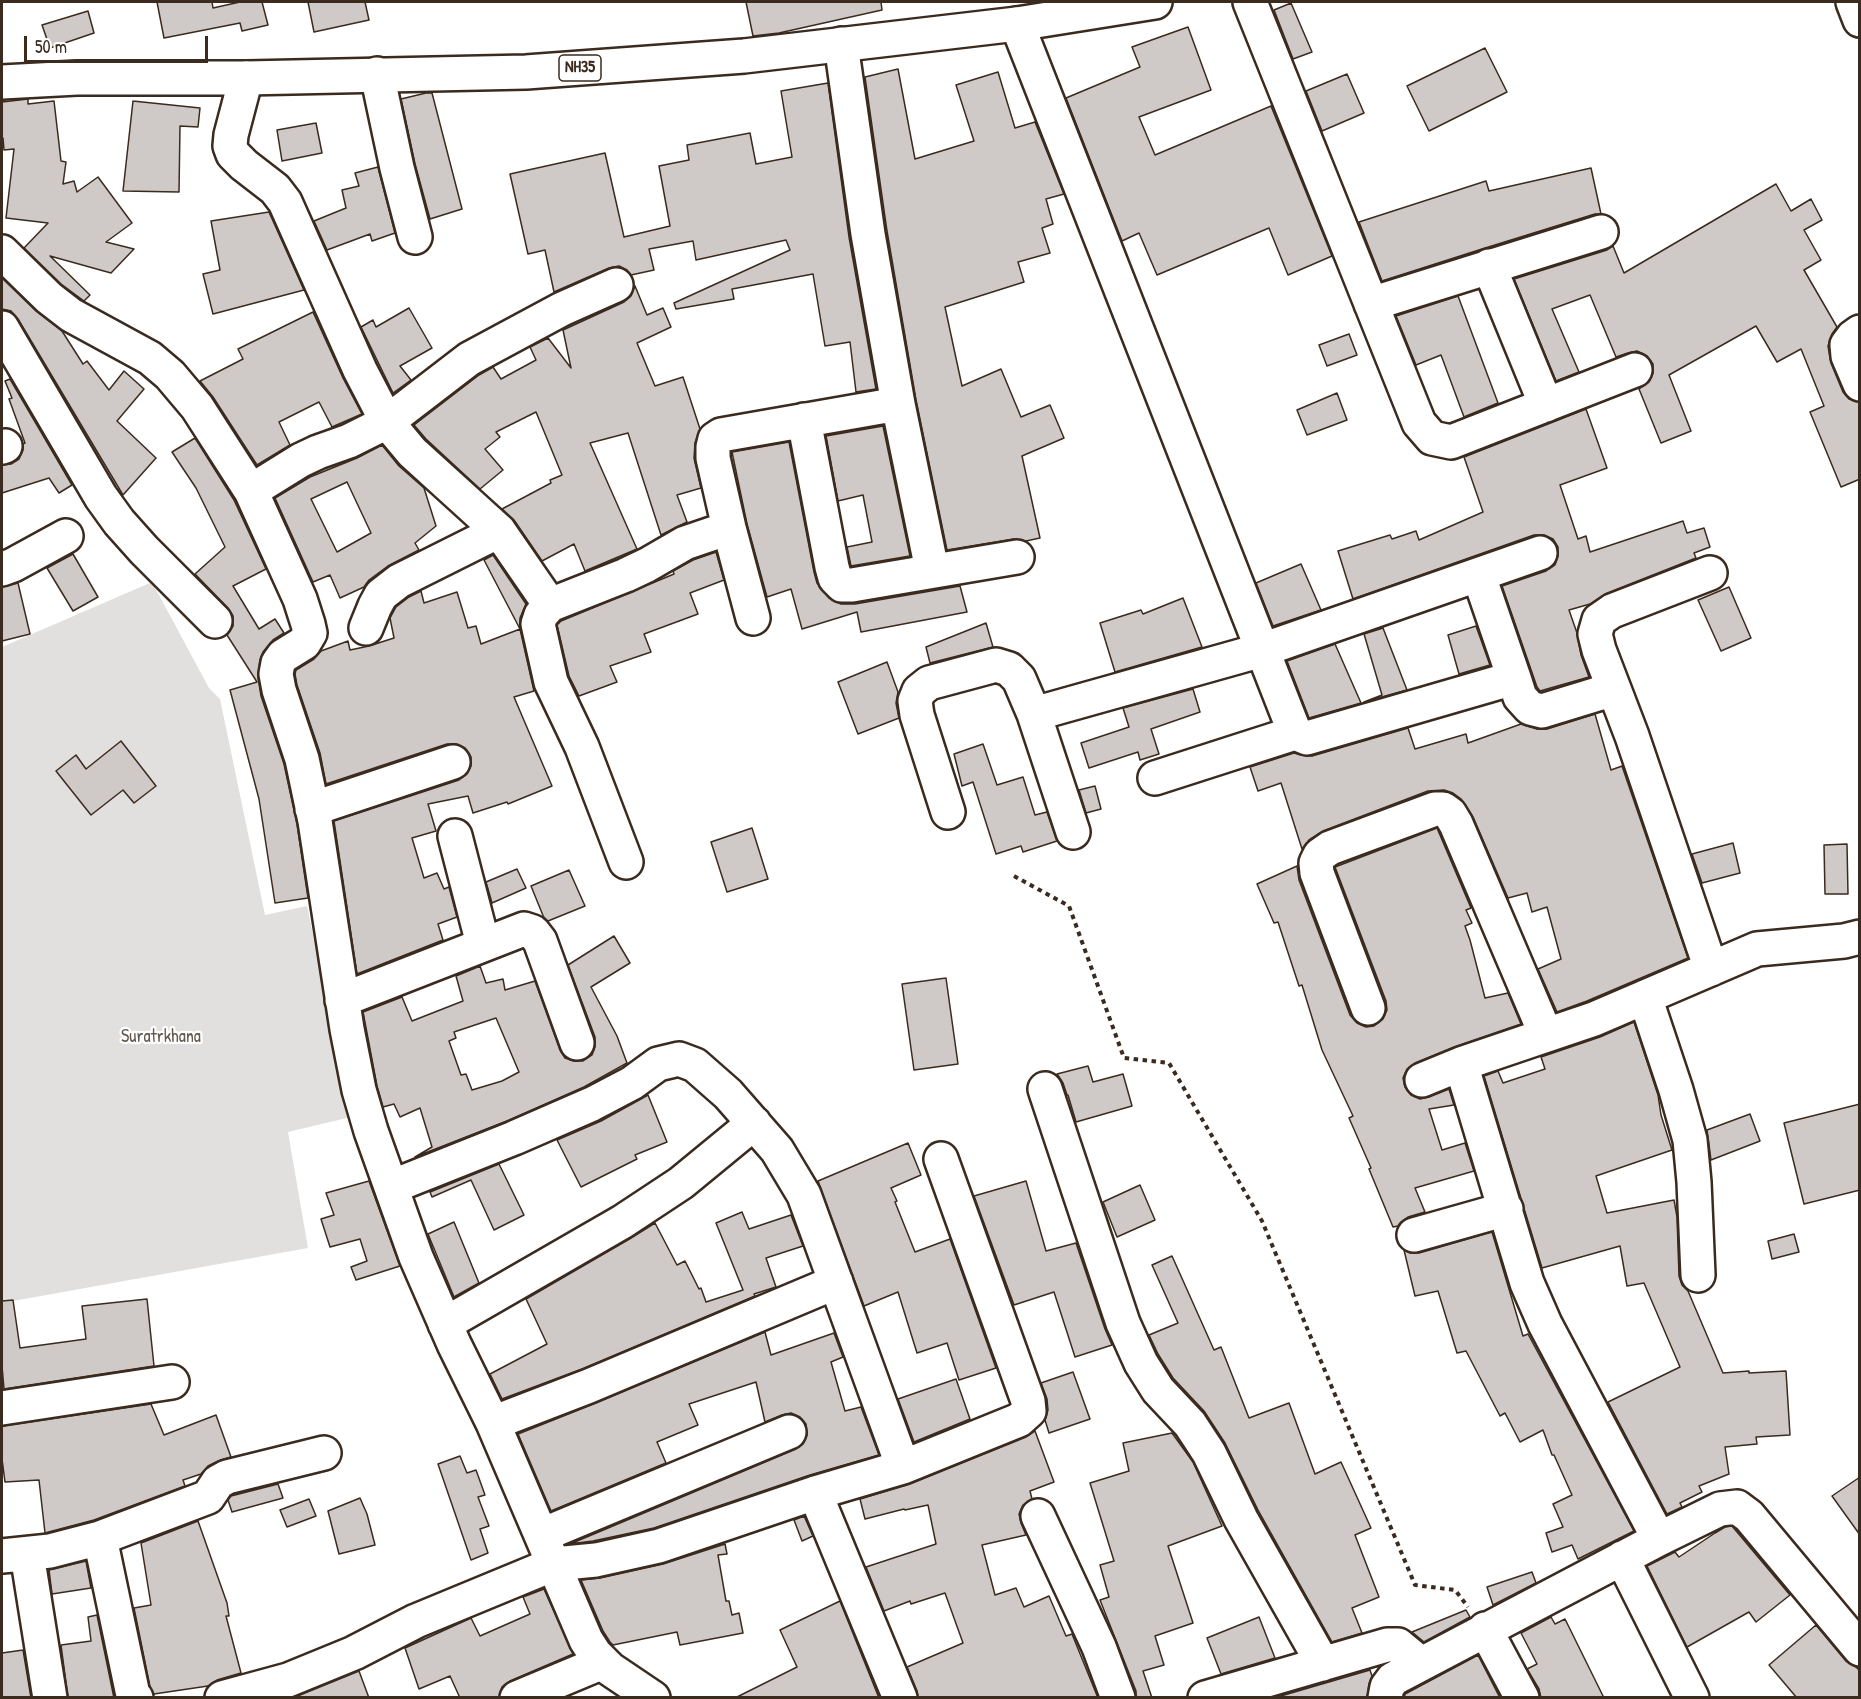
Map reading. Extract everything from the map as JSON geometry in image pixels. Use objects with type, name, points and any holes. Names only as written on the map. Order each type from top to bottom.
[{"type":"main road","name":"NH35","points":[[2,82],[77,78],[246,78],[526,72],[744,56],[1017,24],[1155,2]]},
{"type":"main road","points":[[1250,2],[1419,423],[1432,438],[1452,442],[1635,370]]},
{"type":"main road","points":[[1852,2],[1860,20]]},
{"type":"main road","points":[[1017,24],[1294,733]]},
{"type":"main road","points":[[841,44],[868,234],[898,404],[932,570]]},
{"type":"main road","points":[[377,74],[397,168],[415,237]]},
{"type":"main road","points":[[246,78],[231,135],[230,146],[233,154],[275,189],[285,202],[360,370],[387,422],[412,452],[499,531],[550,604]]},
{"type":"main road","points":[[1371,304],[1601,232]]},
{"type":"main road","points":[[2,252],[49,298],[70,315],[150,358],[170,375],[197,407],[251,490],[300,599],[310,633],[304,643],[283,656],[278,663],[276,674],[279,690],[302,759],[312,809],[342,1000],[359,1090],[391,1187],[416,1257],[445,1324],[493,1423],[586,1640],[595,1654],[610,1669],[653,1698]]},
{"type":"main road","points":[[1489,266],[1546,405]]},
{"type":"main road","points":[[251,490],[310,456],[349,441],[387,422],[469,359],[562,309],[616,285]]},
{"type":"main road","points":[[2,328],[100,497],[144,550],[215,621]]},
{"type":"main road","points":[[1860,332],[1847,345],[1848,356],[1860,384]]},
{"type":"main road","points":[[753,618],[713,458],[716,439],[721,435],[898,404]]},
{"type":"main road","points":[[804,420],[835,578],[842,585],[1017,557]]},
{"type":"main road","points":[[626,862],[582,747],[551,682],[538,624],[541,615],[550,604],[626,575],[685,543],[729,528]]},
{"type":"main road","points":[[366,628],[381,595],[399,581],[499,531]]},
{"type":"main road","points":[[2,569],[66,536]]},
{"type":"main road","points":[[1034,714],[1262,650],[1540,553]]},
{"type":"main road","points":[[1710,573],[1612,611],[1599,620],[1595,634],[1711,969]]},
{"type":"main road","points":[[1479,576],[1520,698],[1530,708],[1542,711],[1614,689]]},
{"type":"main road","points":[[948,812],[917,715],[915,701],[919,691],[929,683],[996,665],[1009,669],[1019,679],[1034,714],[1073,832]]},
{"type":"main road","points":[[1155,778],[1294,733],[1307,738],[1514,678]]},
{"type":"main road","points":[[312,809],[453,762]]},
{"type":"main road","points":[[1368,1008],[1317,873],[1316,863],[1320,855],[1330,848],[1435,809],[1443,809],[1450,814],[1456,824],[1546,1035]]},
{"type":"main road","points":[[455,836],[483,944]]},
{"type":"main road","points":[[342,1000],[524,929],[534,932],[540,941],[578,1043]]},
{"type":"main road","points":[[1422,1080],[1461,1064],[1594,1019],[1758,949],[1844,941],[1860,937]]},
{"type":"main road","points":[[1645,997],[1690,1140],[1698,1275]]},
{"type":"main road","points":[[391,1187],[592,1104],[632,1083],[658,1064],[679,1059],[695,1065],[728,1094],[777,1150],[804,1194],[903,1467]]},
{"type":"main road","points":[[1461,1064],[1527,1283],[1545,1324],[1659,1539]]},
{"type":"main road","points":[[1045,1089],[1123,1323],[1141,1363],[1158,1390],[1190,1424],[1209,1453],[1241,1519],[1323,1664]]},
{"type":"main road","points":[[445,1324],[622,1222],[681,1183],[754,1123]]},
{"type":"main road","points":[[548,1550],[596,1560],[633,1553],[815,1493],[903,1467],[1019,1420],[1029,1411],[1028,1401],[940,1159]]},
{"type":"main road","points":[[1414,1235],[1506,1209]]},
{"type":"main road","points":[[493,1423],[589,1386],[836,1282]]},
{"type":"main road","points":[[2,1408],[172,1382]]},
{"type":"main road","points":[[222,1698],[288,1680],[354,1653],[548,1550],[789,1432]]},
{"type":"main road","points":[[50,1698],[14,1555],[50,1551],[100,1538],[208,1497],[218,1482],[227,1477],[324,1453]]},
{"type":"main road","points":[[815,1493],[900,1698]]},
{"type":"main road","points":[[1385,1698],[1387,1687],[1393,1679],[1485,1629],[1720,1509],[1737,1507],[1749,1516],[1860,1649]]},
{"type":"main road","points":[[1038,1516],[1099,1647],[1118,1698]]},
{"type":"main road","points":[[100,1538],[133,1695],[136,1698]]},
{"type":"main road","points":[[1622,1558],[1692,1698]]},
{"type":"main road","points":[[1485,1629],[1522,1698]]},
{"type":"main road","points":[[1205,1698],[1387,1645],[1398,1645],[1421,1664]]},
{"type":"main road","points":[[517,1698],[603,1662]]},
{"type":"path","points":[[1014,876],[1070,906],[1124,1058],[1169,1064],[1262,1221],[1415,1585],[1455,1590],[1485,1629]]},
{"type":"green space","name":"Suratrkhana","points":[[152,582],[209,688],[220,699],[265,915],[307,906],[351,1117],[288,1132],[308,1248],[2,1303],[2,647]]},
{"type":"building","points":[[157,2],[212,2],[213,8],[240,2],[262,2],[268,25],[242,31],[240,23],[164,38]]},
{"type":"building","points":[[308,2],[365,2],[369,20],[314,32]]},
{"type":"building","points":[[746,2],[881,2],[882,10],[779,33],[753,36]]},
{"type":"building","points":[[1291,3],[1312,52],[1293,59],[1274,10]]},
{"type":"building","points":[[88,11],[94,33],[50,48],[42,25]]},
{"type":"building","points":[[1188,27],[1211,90],[1139,117],[1155,155],[1271,106],[1332,256],[1288,275],[1269,228],[1157,275],[1139,233],[1122,241],[1066,98],[1140,67],[1132,47]]},
{"type":"building","points":[[1485,48],[1507,92],[1429,131],[1407,86]]},
{"type":"building","points":[[898,69],[915,159],[974,141],[956,85],[998,72],[1015,128],[1035,122],[1064,194],[1046,199],[1053,224],[1042,228],[1050,253],[1018,262],[1024,282],[945,307],[962,386],[1001,369],[1021,417],[1050,405],[1064,438],[1022,456],[1040,538],[1026,541],[1014,539],[947,550],[916,400],[887,231],[865,77]]},
{"type":"building","points":[[1347,74],[1364,113],[1322,131],[1306,91]]},
{"type":"building","points":[[828,83],[849,237],[876,389],[856,392],[850,342],[825,346],[813,274],[732,289],[734,299],[676,309],[674,303],[790,250],[786,240],[696,260],[693,241],[649,249],[654,270],[631,275],[619,266],[609,268],[554,292],[545,250],[528,254],[510,174],[605,153],[624,237],[670,226],[659,166],[689,160],[687,145],[750,133],[756,164],[792,157],[781,91]]},
{"type":"building","points":[[432,93],[462,209],[430,219],[401,99]]},
{"type":"building","points":[[28,99],[28,104],[54,101],[61,161],[66,162],[63,184],[74,181],[77,192],[98,177],[132,223],[106,242],[134,249],[111,273],[50,256],[90,295],[84,301],[61,284],[24,248],[48,223],[6,218],[14,149],[4,150],[2,102]]},
{"type":"building","points":[[133,101],[200,108],[198,127],[180,126],[179,192],[123,191]]},
{"type":"building","points":[[316,123],[322,153],[282,161],[277,130]]},
{"type":"building","points":[[378,167],[395,233],[372,241],[370,234],[327,250],[314,221],[346,208],[342,190],[359,186],[355,173]]},
{"type":"building","points":[[1591,168],[1601,214],[1382,281],[1359,222],[1486,181],[1489,191]]},
{"type":"building","points":[[1776,184],[1791,211],[1811,199],[1822,220],[1804,230],[1821,260],[1804,270],[1837,327],[1828,346],[1831,363],[1843,392],[1849,399],[1860,402],[1860,479],[1841,487],[1810,412],[1824,406],[1801,349],[1777,362],[1756,326],[1669,375],[1691,431],[1661,443],[1639,389],[1649,382],[1653,373],[1653,364],[1647,356],[1637,351],[1616,357],[1590,295],[1552,309],[1579,372],[1556,381],[1514,279],[1607,250],[1613,246],[1624,273]]},
{"type":"building","points":[[269,212],[304,290],[213,314],[203,274],[220,270],[211,221]]},
{"type":"building","points":[[2,278],[36,311],[62,331],[83,364],[87,361],[109,390],[124,371],[144,389],[117,421],[156,458],[123,495],[18,319],[11,311],[2,309]]},
{"type":"building","points":[[635,286],[647,315],[663,308],[671,327],[637,343],[655,386],[683,377],[700,429],[695,443],[694,458],[701,488],[677,495],[687,522],[661,535],[628,433],[590,443],[637,549],[585,571],[574,544],[542,561],[514,520],[502,509],[562,475],[536,412],[496,432],[500,437],[485,449],[503,470],[480,489],[414,425],[479,375],[493,367],[501,379],[536,360],[530,347],[548,338],[571,368],[563,330],[624,302],[631,296]]},
{"type":"building","points":[[1458,296],[1498,403],[1464,417],[1441,355],[1416,365],[1396,316]]},
{"type":"building","points":[[409,308],[432,348],[400,366],[411,380],[393,393],[361,327],[373,320],[376,327]]},
{"type":"building","points":[[313,312],[362,414],[332,427],[319,402],[279,422],[290,445],[257,465],[200,381],[243,359],[238,349]]},
{"type":"building","points":[[1349,334],[1357,355],[1327,366],[1319,345]]},
{"type":"building","points":[[10,379],[72,485],[59,493],[49,478],[2,493],[2,465],[11,464],[19,459],[25,443],[9,399],[12,398],[5,381]]},
{"type":"building","points":[[1337,393],[1347,420],[1307,435],[1297,410]]},
{"type":"building","points":[[1586,409],[1607,468],[1560,485],[1578,539],[1586,536],[1590,552],[1683,521],[1687,533],[1704,528],[1710,547],[1694,553],[1696,558],[1605,594],[1590,604],[1569,610],[1589,677],[1540,691],[1502,586],[1546,571],[1555,565],[1558,547],[1553,539],[1544,535],[1534,535],[1353,599],[1338,551],[1390,535],[1392,539],[1416,531],[1419,540],[1483,512],[1464,457]]},
{"type":"building","points":[[883,426],[910,556],[851,566],[847,547],[872,542],[863,495],[838,501],[826,436]]},
{"type":"building","points":[[195,438],[234,500],[266,569],[233,586],[259,629],[275,619],[284,633],[273,640],[263,652],[258,677],[261,696],[284,764],[297,824],[308,898],[275,903],[259,799],[230,690],[257,682],[227,635],[233,626],[233,616],[195,574],[225,547],[196,488],[172,452]]},
{"type":"building","points":[[789,442],[814,572],[817,583],[829,598],[841,604],[855,604],[960,586],[967,612],[861,632],[857,612],[802,629],[791,589],[767,597],[747,524],[732,452]]},
{"type":"building","points":[[382,445],[399,466],[424,488],[436,526],[415,543],[419,550],[388,566],[369,580],[364,587],[340,598],[330,575],[313,582],[275,498],[310,477]],"holes":[[[347,482],[371,533],[337,552],[311,499]]]},
{"type":"building","points":[[716,552],[724,580],[690,593],[698,614],[644,634],[651,652],[610,666],[617,682],[579,696],[569,676],[557,625],[561,621],[674,574],[673,571],[693,560]]},
{"type":"building","points":[[73,554],[98,597],[73,611],[47,568]]},
{"type":"building","points":[[493,555],[526,604],[520,618],[520,629],[484,560]]},
{"type":"building","points":[[1301,564],[1321,610],[1273,626],[1256,583]]},
{"type":"building","points":[[18,583],[30,634],[2,641],[2,587]]},
{"type":"building","points":[[1729,587],[1751,638],[1721,651],[1698,600]]},
{"type":"building","points":[[421,591],[424,603],[457,592],[468,628],[476,626],[481,644],[520,629],[534,691],[514,697],[552,786],[508,804],[507,802],[473,813],[468,796],[428,804],[436,831],[412,838],[424,878],[437,873],[444,889],[449,887],[457,917],[438,924],[443,940],[357,974],[334,821],[459,780],[467,774],[471,766],[471,757],[465,748],[456,744],[447,744],[326,784],[320,753],[295,674],[296,670],[314,659],[321,651],[348,641],[350,650],[394,638],[390,618],[396,607]]},
{"type":"building","points":[[1183,598],[1202,647],[1115,672],[1100,623],[1141,610],[1143,614]]},
{"type":"building","points":[[986,623],[993,647],[930,663],[926,647]]},
{"type":"building","points":[[1476,626],[1490,665],[1459,674],[1448,635]]},
{"type":"building","points":[[1383,628],[1407,690],[1364,702],[1382,695],[1364,634]]},
{"type":"building","points":[[1335,644],[1361,703],[1309,718],[1287,661]]},
{"type":"building","points":[[887,662],[898,692],[896,703],[899,718],[858,734],[838,682]]},
{"type":"building","points":[[1193,689],[1200,712],[1151,729],[1159,754],[1140,760],[1138,752],[1089,768],[1081,743],[1129,727],[1123,708]]},
{"type":"building","points":[[1595,714],[1611,770],[1622,766],[1688,958],[1557,1012],[1538,969],[1561,959],[1547,907],[1532,912],[1527,893],[1508,898],[1473,817],[1461,799],[1444,790],[1428,791],[1323,831],[1309,840],[1302,849],[1281,783],[1258,791],[1250,767],[1294,753],[1312,756],[1408,728],[1415,749],[1466,734],[1468,743],[1521,724],[1537,729],[1547,729]]},
{"type":"building","points":[[121,741],[156,786],[134,803],[123,790],[91,815],[56,771],[76,755],[86,769]]},
{"type":"building","points":[[983,744],[997,785],[1023,777],[1035,815],[1047,812],[1057,841],[1023,852],[1021,846],[996,854],[973,782],[962,786],[954,754]]},
{"type":"building","points":[[1095,786],[1101,809],[1086,813],[1079,790]]},
{"type":"building","points":[[752,828],[768,879],[727,892],[711,842]]},
{"type":"building","points":[[1437,828],[1471,908],[1466,910],[1472,923],[1465,926],[1485,998],[1508,993],[1521,1024],[1454,1047],[1415,1063],[1407,1069],[1403,1078],[1405,1087],[1411,1095],[1420,1099],[1449,1089],[1454,1105],[1429,1109],[1442,1150],[1465,1143],[1474,1171],[1415,1188],[1425,1212],[1408,1217],[1398,1226],[1393,1227],[1349,1118],[1353,1116],[1322,1050],[1302,985],[1299,986],[1278,922],[1274,923],[1257,884],[1297,866],[1299,880],[1350,1015],[1357,1023],[1366,1027],[1374,1026],[1383,1019],[1387,1010],[1386,1001],[1335,867]]},
{"type":"building","points":[[1733,843],[1740,873],[1702,883],[1692,854]]},
{"type":"building","points":[[1847,844],[1848,894],[1825,894],[1824,845]]},
{"type":"building","points":[[517,869],[526,888],[492,903],[486,882]]},
{"type":"building","points":[[569,870],[585,906],[548,921],[544,918],[531,886]]},
{"type":"building","points":[[614,936],[630,963],[591,987],[617,1036],[627,1063],[584,1087],[507,1121],[415,1157],[432,1147],[420,1108],[400,1117],[394,1104],[383,1107],[363,1012],[402,997],[412,1021],[463,1001],[456,976],[480,966],[486,983],[503,979],[505,990],[535,981],[560,1050],[565,1058],[583,1061],[592,1055],[595,1037],[568,965]],"holes":[[[496,1018],[519,1072],[502,1081],[472,1090],[466,1074],[461,1075],[449,1041],[456,1038],[454,1032]]]},
{"type":"building","points":[[946,978],[958,1064],[914,1070],[902,984]]},
{"type":"building","points":[[1634,1022],[1658,1095],[1661,1115],[1672,1150],[1596,1176],[1607,1213],[1674,1200],[1677,1217],[1679,1276],[1682,1285],[1688,1291],[1723,1373],[1786,1371],[1790,1435],[1756,1437],[1757,1444],[1725,1447],[1729,1474],[1699,1486],[1702,1492],[1680,1503],[1682,1507],[1667,1514],[1608,1402],[1680,1367],[1644,1283],[1627,1286],[1620,1246],[1542,1268],[1484,1076],[1498,1071],[1503,1083],[1545,1069],[1541,1057],[1600,1037]]},
{"type":"building","points":[[1088,1066],[1093,1082],[1123,1074],[1132,1106],[1076,1122],[1068,1095],[1057,1074]]},
{"type":"building","points":[[648,1095],[667,1142],[635,1155],[637,1159],[581,1187],[557,1140],[601,1121]]},
{"type":"building","points":[[1860,1104],[1860,1190],[1804,1204],[1784,1123]]},
{"type":"building","points":[[1750,1114],[1760,1141],[1711,1160],[1707,1130]]},
{"type":"building","points":[[908,1143],[921,1175],[891,1188],[897,1201],[895,1202],[915,1252],[950,1239],[996,1368],[959,1380],[947,1343],[917,1353],[898,1292],[864,1306],[818,1181]]},
{"type":"building","points":[[499,1164],[524,1215],[494,1230],[471,1180],[432,1197],[430,1192]]},
{"type":"building","points":[[369,1181],[400,1266],[356,1280],[351,1267],[367,1261],[360,1239],[330,1247],[321,1219],[334,1215],[326,1193]]},
{"type":"building","points":[[1026,1181],[1046,1251],[1076,1243],[1112,1345],[1075,1357],[1054,1292],[1014,1305],[974,1196]]},
{"type":"building","points":[[1140,1185],[1155,1220],[1117,1237],[1103,1202]]},
{"type":"building","points":[[742,1212],[749,1229],[791,1215],[803,1246],[766,1258],[776,1287],[754,1294],[755,1296],[582,1369],[502,1399],[490,1374],[547,1344],[526,1299],[655,1223],[677,1265],[685,1261],[699,1289],[701,1288],[706,1302],[743,1290],[716,1223]]},
{"type":"building","points":[[454,1222],[479,1283],[454,1297],[428,1234]]},
{"type":"building","points":[[1492,1232],[1523,1336],[1528,1334],[1634,1531],[1578,1559],[1572,1545],[1552,1552],[1546,1533],[1563,1527],[1553,1504],[1572,1495],[1552,1455],[1543,1430],[1520,1442],[1505,1413],[1500,1416],[1466,1351],[1457,1353],[1438,1291],[1415,1296],[1404,1250],[1419,1253]]},
{"type":"building","points":[[1794,1234],[1799,1252],[1772,1259],[1768,1241]]},
{"type":"building","points":[[1172,1256],[1214,1350],[1221,1347],[1249,1418],[1289,1403],[1315,1474],[1341,1462],[1371,1528],[1355,1535],[1379,1597],[1352,1608],[1362,1633],[1332,1642],[1258,1510],[1225,1443],[1204,1411],[1173,1378],[1158,1354],[1149,1335],[1178,1323],[1152,1265]]},
{"type":"building","points":[[147,1299],[154,1366],[4,1389],[2,1301],[13,1300],[20,1348],[86,1339],[82,1306]]},
{"type":"building","points":[[765,1332],[771,1355],[834,1333],[843,1357],[831,1362],[845,1411],[861,1407],[879,1455],[810,1475],[654,1528],[570,1544],[796,1449],[803,1444],[807,1435],[806,1424],[800,1417],[791,1413],[765,1422],[756,1382],[689,1404],[698,1425],[657,1442],[666,1463],[551,1511],[518,1434]]},
{"type":"building","points":[[1073,1372],[1090,1419],[1049,1433],[1045,1420],[1048,1410],[1047,1399],[1041,1383]]},
{"type":"building","points":[[956,1379],[970,1419],[914,1442],[898,1399]]},
{"type":"building","points":[[151,1404],[164,1435],[216,1415],[231,1457],[208,1466],[201,1474],[183,1480],[185,1486],[94,1520],[45,1533],[39,1480],[5,1482],[2,1426]]},
{"type":"building","points":[[1035,1431],[1054,1482],[1030,1491],[1032,1499],[1023,1505],[1019,1514],[1026,1535],[982,1545],[995,1595],[1016,1588],[1024,1607],[1049,1596],[1066,1636],[1072,1634],[1098,1698],[918,1698],[907,1667],[963,1643],[945,1593],[911,1604],[910,1601],[884,1611],[866,1567],[936,1544],[928,1505],[865,1519],[860,1499],[910,1484],[1026,1437]]},
{"type":"building","points":[[1172,1433],[1193,1462],[1222,1526],[1168,1546],[1193,1623],[1155,1636],[1164,1665],[1143,1671],[1152,1698],[1136,1698],[1136,1691],[1100,1600],[1109,1597],[1100,1565],[1114,1561],[1090,1483],[1129,1471],[1123,1443]]},
{"type":"building","points":[[460,1456],[467,1473],[476,1470],[485,1495],[478,1497],[489,1526],[480,1529],[488,1553],[471,1560],[438,1464]]},
{"type":"building","points":[[1860,1477],[1860,1535],[1832,1496]]},
{"type":"building","points":[[278,1484],[283,1498],[232,1512],[228,1500],[231,1496]]},
{"type":"building","points":[[360,1498],[367,1514],[375,1545],[339,1554],[328,1511]]},
{"type":"building","points":[[309,1499],[316,1516],[287,1527],[280,1510]]},
{"type":"building","points":[[804,1516],[813,1536],[802,1541],[794,1520]]},
{"type":"building","points":[[198,1521],[227,1603],[229,1616],[226,1616],[241,1673],[217,1680],[208,1686],[154,1694],[150,1687],[134,1608],[151,1605],[141,1543]]},
{"type":"building","points":[[1732,1526],[1790,1595],[1756,1622],[1749,1612],[1687,1647],[1647,1566],[1675,1552],[1679,1557],[1725,1527]]},
{"type":"building","points":[[725,1544],[727,1554],[718,1555],[726,1601],[729,1601],[732,1615],[739,1613],[743,1633],[680,1645],[677,1632],[613,1645],[610,1642],[581,1580],[663,1564]]},
{"type":"building","points":[[86,1561],[91,1588],[52,1594],[49,1570]]},
{"type":"building","points":[[1532,1572],[1536,1583],[1493,1605],[1487,1587]]},
{"type":"building","points":[[544,1589],[573,1654],[510,1681],[502,1687],[499,1698],[460,1698],[450,1676],[419,1689],[405,1648],[471,1618],[480,1636],[530,1614],[523,1597]]},
{"type":"building","points":[[840,1601],[879,1698],[735,1698],[797,1667],[780,1630]]},
{"type":"building","points":[[1466,1610],[1470,1617],[1424,1642],[1412,1632]]},
{"type":"building","points":[[97,1615],[114,1698],[68,1698],[61,1645],[91,1641],[88,1617]]},
{"type":"building","points":[[1259,1617],[1275,1658],[1221,1674],[1207,1638]]},
{"type":"building","points":[[1551,1617],[1555,1624],[1565,1619],[1604,1698],[1541,1698],[1539,1689],[1527,1669],[1537,1664],[1521,1633]]},
{"type":"building","points":[[1816,1625],[1846,1661],[1860,1671],[1860,1698],[1797,1698],[1769,1665]]},
{"type":"building","points":[[23,1650],[31,1698],[2,1698],[2,1653]]},
{"type":"building","points":[[1478,1655],[1500,1698],[1404,1698],[1405,1694]]},
{"type":"building","points":[[1370,1670],[1372,1676],[1367,1698],[1274,1698]]},
{"type":"building","points":[[359,1671],[369,1698],[295,1698],[295,1697]]}]
